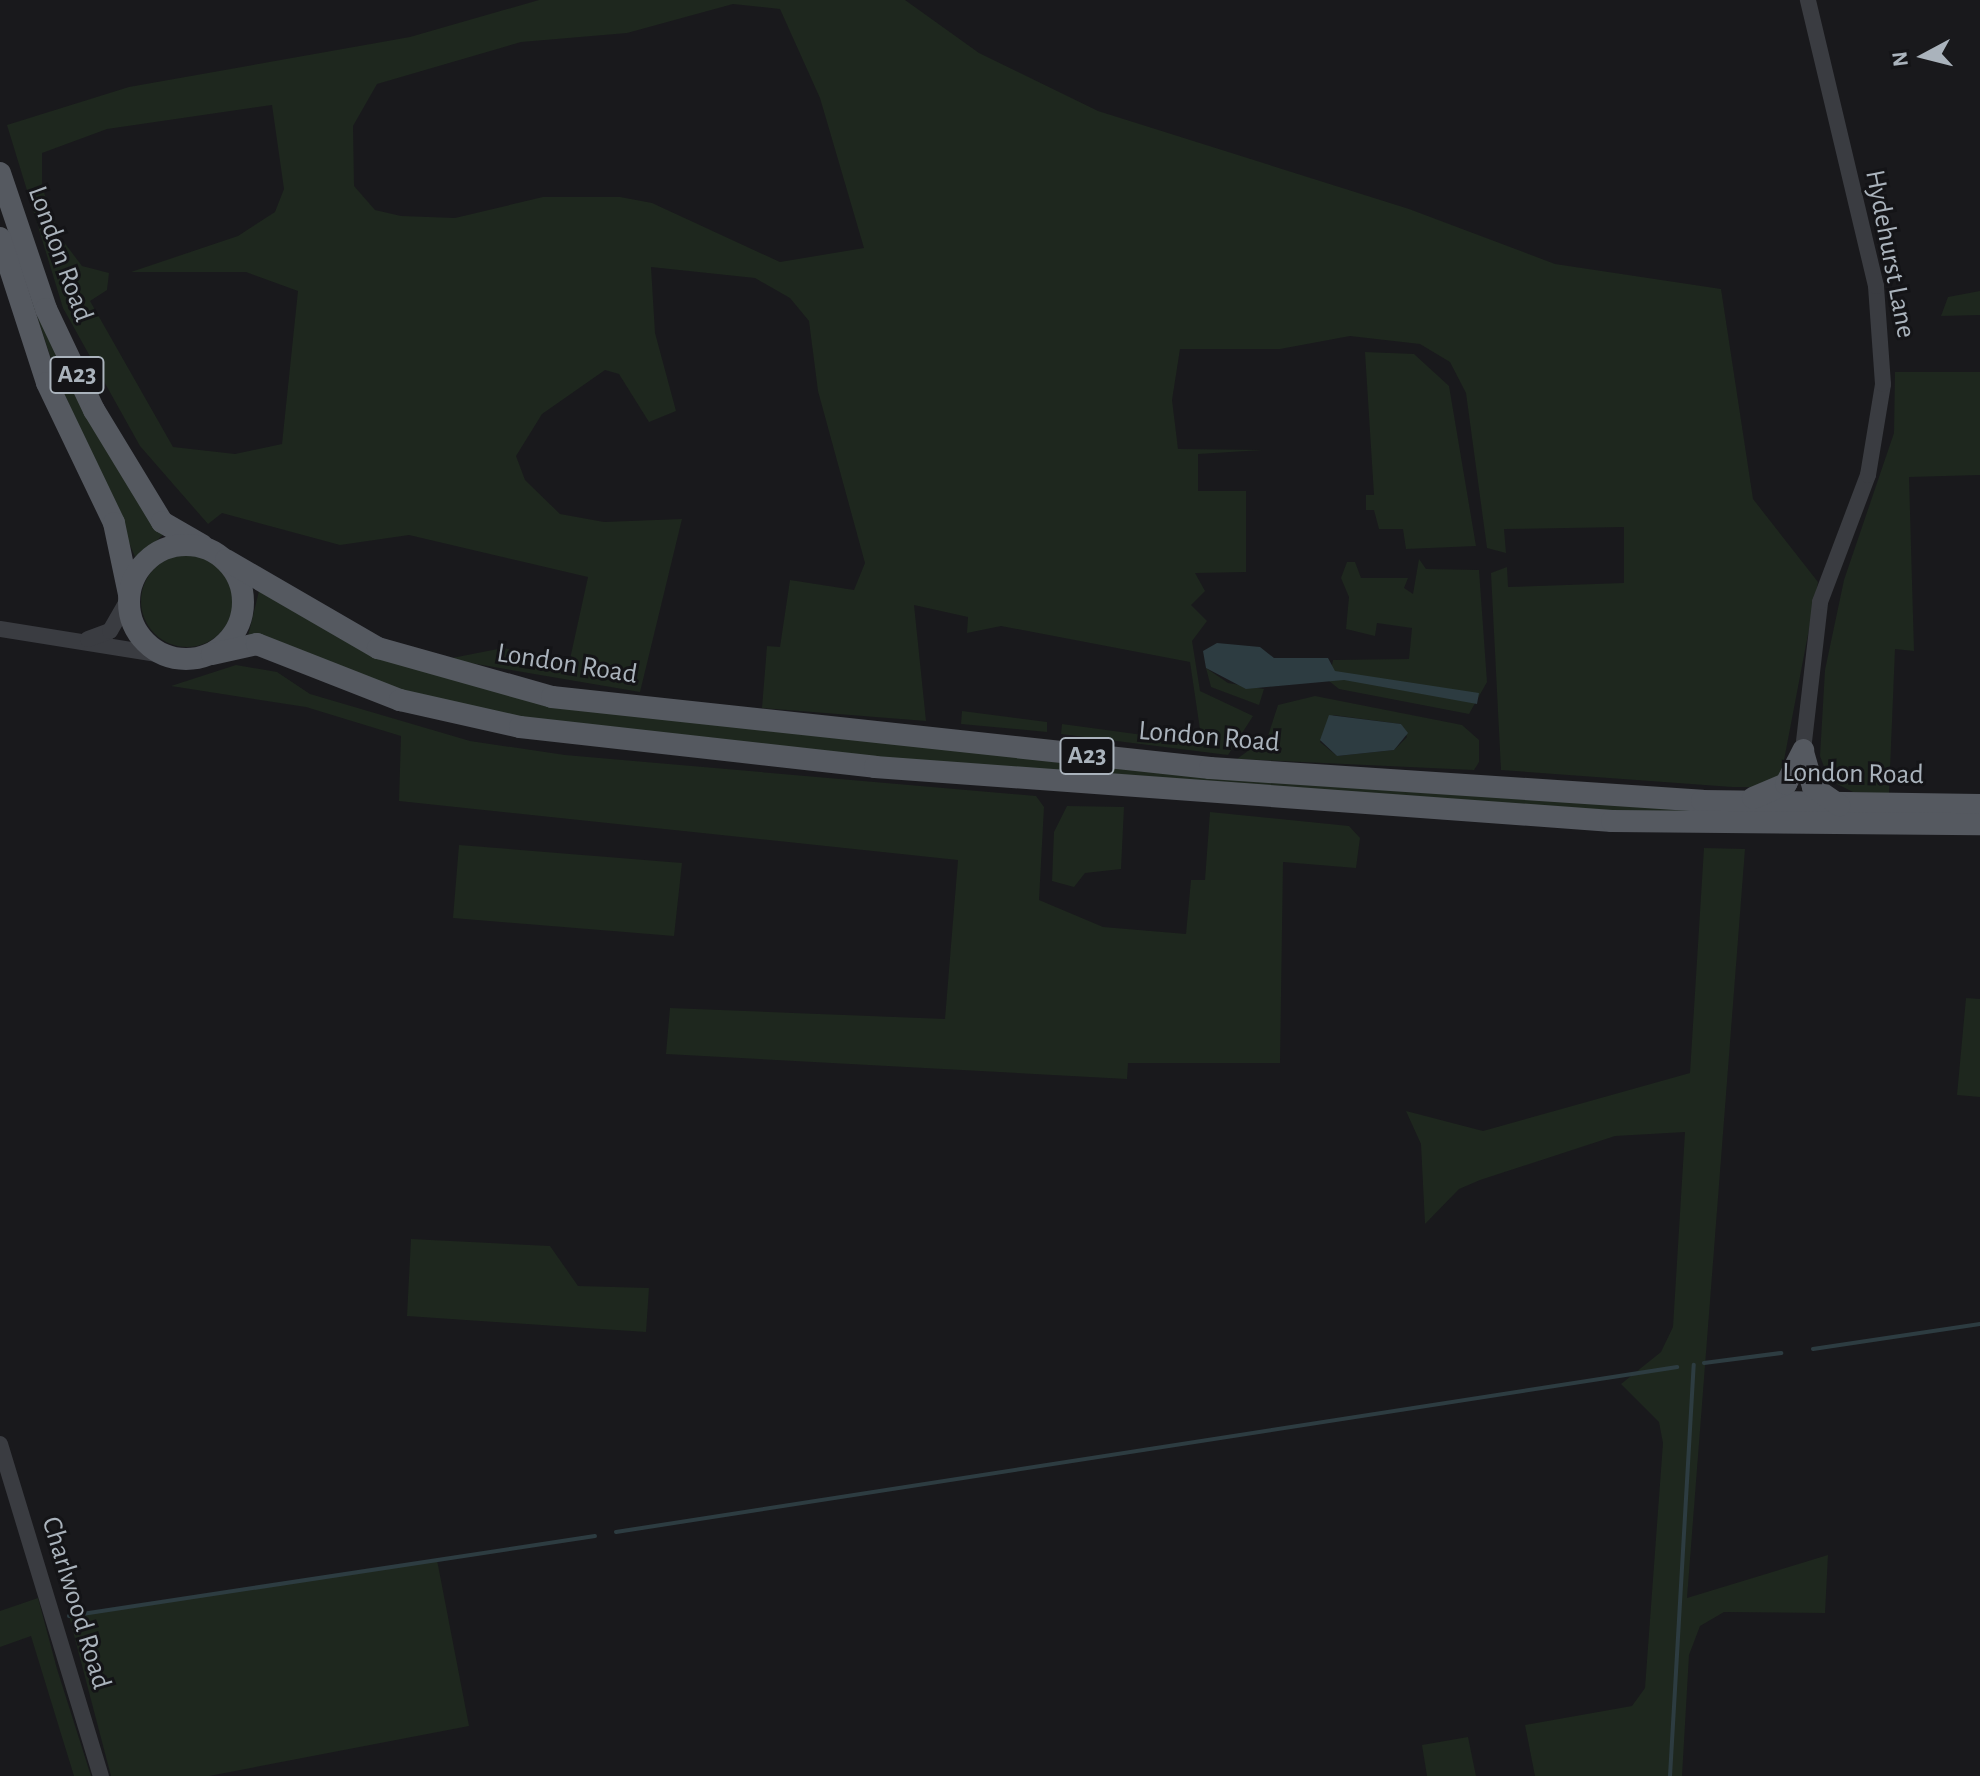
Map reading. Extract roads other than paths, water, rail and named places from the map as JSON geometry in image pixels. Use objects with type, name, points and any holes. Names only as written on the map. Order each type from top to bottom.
[{"type":"main road","name":"London Road","points":[[0,173],[46,309],[94,410],[162,522],[202,545]]},
{"type":"main road","name":"London Road","points":[[0,238],[47,383],[114,523],[129,596]]},
{"type":"main road","points":[[177,544],[202,545],[226,560],[242,609],[212,654],[162,655],[137,634],[129,596],[155,555],[177,544]]},
{"type":"main road","name":"London Road","points":[[226,560],[378,648],[552,697],[1210,768],[1702,801],[1842,806],[1980,805]]},
{"type":"main road","name":"London Road","points":[[212,654],[264,646],[382,695],[520,727],[875,767],[1612,821],[1980,824]]},
{"type":"main road","points":[[1702,801],[1774,792],[1794,775],[1803,750]]},
{"type":"main road","points":[[1803,750],[1813,787],[1842,806]]},
{"type":"street","name":"Hydehurst Lane","points":[[1803,750],[1820,602],[1871,463],[1884,371],[1876,286],[1808,0]]},
{"type":"street","points":[[82,639],[110,631],[129,596]]},
{"type":"street","points":[[0,629],[82,639],[162,655]]},
{"type":"street","name":"Charlwood Road","points":[[0,1444],[101,1776]]},
{"type":"waterway","points":[[1813,1349],[1980,1324]]},
{"type":"waterway","points":[[1704,1363],[1781,1353]]},
{"type":"waterway","points":[[1670,1776],[1694,1365]]},
{"type":"waterway","points":[[616,1532],[1677,1367]]},
{"type":"waterway","points":[[69,1616],[595,1536]]}]
